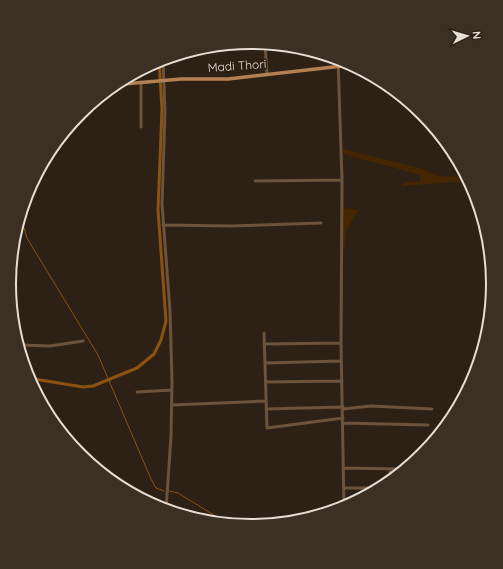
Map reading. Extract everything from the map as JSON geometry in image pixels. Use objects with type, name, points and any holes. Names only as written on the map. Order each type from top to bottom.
[{"type":"main road","name":"Madi Thori","points":[[130,83],[156,80],[228,79],[339,66]]},
{"type":"street","points":[[265,50],[267,74]]},
{"type":"street","points":[[164,66],[163,225],[170,311],[172,390],[166,504]]},
{"type":"street","points":[[339,66],[342,180],[341,361],[345,501]]},
{"type":"street","points":[[141,127],[142,82]]},
{"type":"street","points":[[255,181],[342,180]]},
{"type":"street","points":[[163,225],[231,226],[321,223]]},
{"type":"street","points":[[264,333],[267,428],[343,418]]},
{"type":"street","points":[[24,345],[50,346],[83,341]]},
{"type":"street","points":[[264,344],[341,343]]},
{"type":"street","points":[[265,363],[341,361]]},
{"type":"street","points":[[266,382],[342,381]]},
{"type":"street","points":[[137,392],[172,390]]},
{"type":"street","points":[[172,405],[266,401]]},
{"type":"street","points":[[266,410],[371,406],[432,409]]},
{"type":"street","points":[[343,423],[428,425]]},
{"type":"street","points":[[343,468],[398,469]]},
{"type":"street","points":[[390,469],[390,474]]},
{"type":"street","points":[[344,488],[369,488]]},
{"type":"shaded area","points":[[343,149],[423,169],[437,176],[461,177],[464,181],[401,186],[405,182],[420,182],[420,175],[344,154]]},
{"type":"shaded area","points":[[343,208],[358,210],[346,231],[345,247],[343,247]]},
{"type":"waterway","points":[[36,379],[83,387],[93,386],[137,368],[154,354],[161,340],[166,321],[158,210],[162,109],[159,68]]},
{"type":"waterway","points":[[24,226],[27,238],[98,355],[151,479],[156,488],[164,491]]},
{"type":"waterway","points":[[169,491],[178,493],[217,517]]}]
